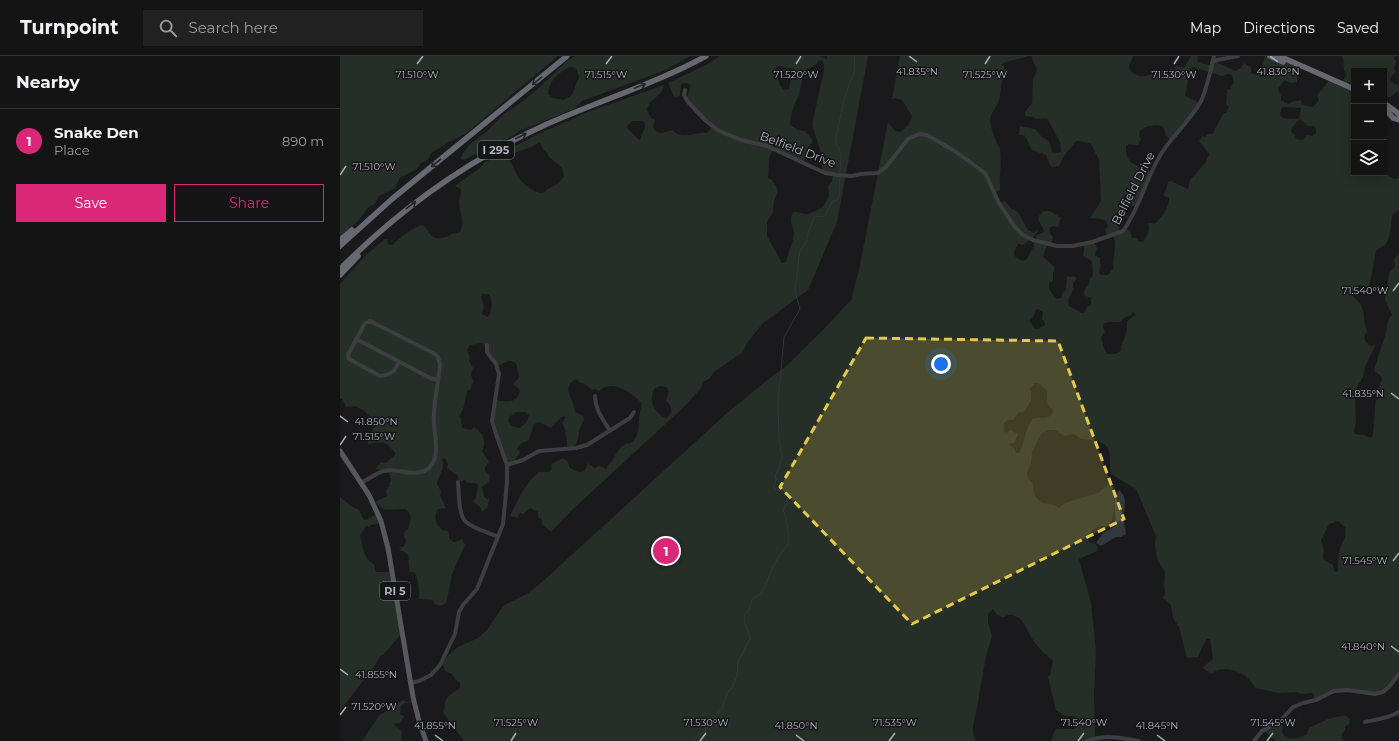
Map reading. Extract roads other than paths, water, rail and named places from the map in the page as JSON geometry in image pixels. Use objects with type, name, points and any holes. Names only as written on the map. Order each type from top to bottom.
[{"type":"highway","name":"I 295","points":[[340,246],[375,214],[567,56]]},
{"type":"highway","name":"I 295","points":[[340,269],[366,243],[394,219],[452,176],[514,140],[563,117],[676,71],[706,56]]},
{"type":"highway","points":[[1270,56],[1310,73],[1316,73]]},
{"type":"highway","points":[[1279,56],[1311,69],[1316,73],[1351,89]]},
{"type":"highway","points":[[1385,104],[1399,114]]},
{"type":"highway","points":[[1387,111],[1393,118],[1399,120]]},
{"type":"highway","points":[[340,240],[359,224],[375,214]]},
{"type":"highway","points":[[340,275],[394,219]]},
{"type":"main road","name":"RI 5","points":[[340,451],[362,482],[373,502],[384,533],[418,721],[426,741]]},
{"type":"street","name":"Belfield Drive","points":[[685,90],[685,98],[706,121],[718,131],[741,140],[769,147],[828,173],[846,176],[878,173],[886,167],[908,139],[914,135],[923,133],[956,152],[985,173],[999,203],[1017,230],[1028,239],[1060,247],[1092,242],[1121,233],[1126,228],[1160,154],[1191,116],[1201,101],[1214,56]]},
{"type":"street","points":[[1212,64],[1217,60],[1238,56]]},
{"type":"street","points":[[362,482],[383,471],[411,474],[422,472],[429,469],[435,457],[437,442],[433,427],[440,364],[438,357],[435,354],[370,321],[367,321],[363,325],[348,355],[349,360],[378,375],[386,376],[392,373],[399,362]]},
{"type":"street","points":[[356,339],[430,378],[438,380]]},
{"type":"street","points":[[411,683],[420,681],[430,676],[440,664],[455,634],[459,612],[477,588],[503,524],[507,465],[492,421],[499,374],[496,364],[487,352],[487,345]]},
{"type":"street","points":[[595,396],[595,403],[598,412],[610,431]]},
{"type":"street","points":[[507,465],[523,460],[539,451],[586,446],[630,418],[634,412]]},
{"type":"street","points":[[458,482],[461,510],[464,520],[470,525],[498,537]]},
{"type":"street","points":[[1254,741],[1262,731],[1281,720],[1293,708],[1303,703],[1316,700],[1334,691],[1352,691],[1375,694],[1383,692],[1399,674]]},
{"type":"street","points":[[1365,722],[1375,719],[1384,719],[1399,712]]},
{"type":"street","points":[[1087,741],[1107,736],[1139,741]]},
{"type":"waterway","points":[[840,174],[841,153],[836,144],[836,137],[845,96],[854,72],[855,56]]},
{"type":"waterway","points":[[690,741],[705,730],[709,721],[722,709],[727,693],[732,688],[737,676],[738,662],[750,639],[745,624],[744,615],[749,610],[752,599],[762,593],[773,567],[788,544],[786,517],[783,510],[789,496],[786,492],[775,490],[774,487],[776,480],[775,475],[779,469],[782,457],[779,439],[778,405],[784,337],[800,309],[795,291],[800,251],[806,242],[814,218],[817,216],[824,217],[832,202],[837,200],[839,197],[840,178]]},
{"type":"place","name":"Snake Den","points":[[666,551]]}]
